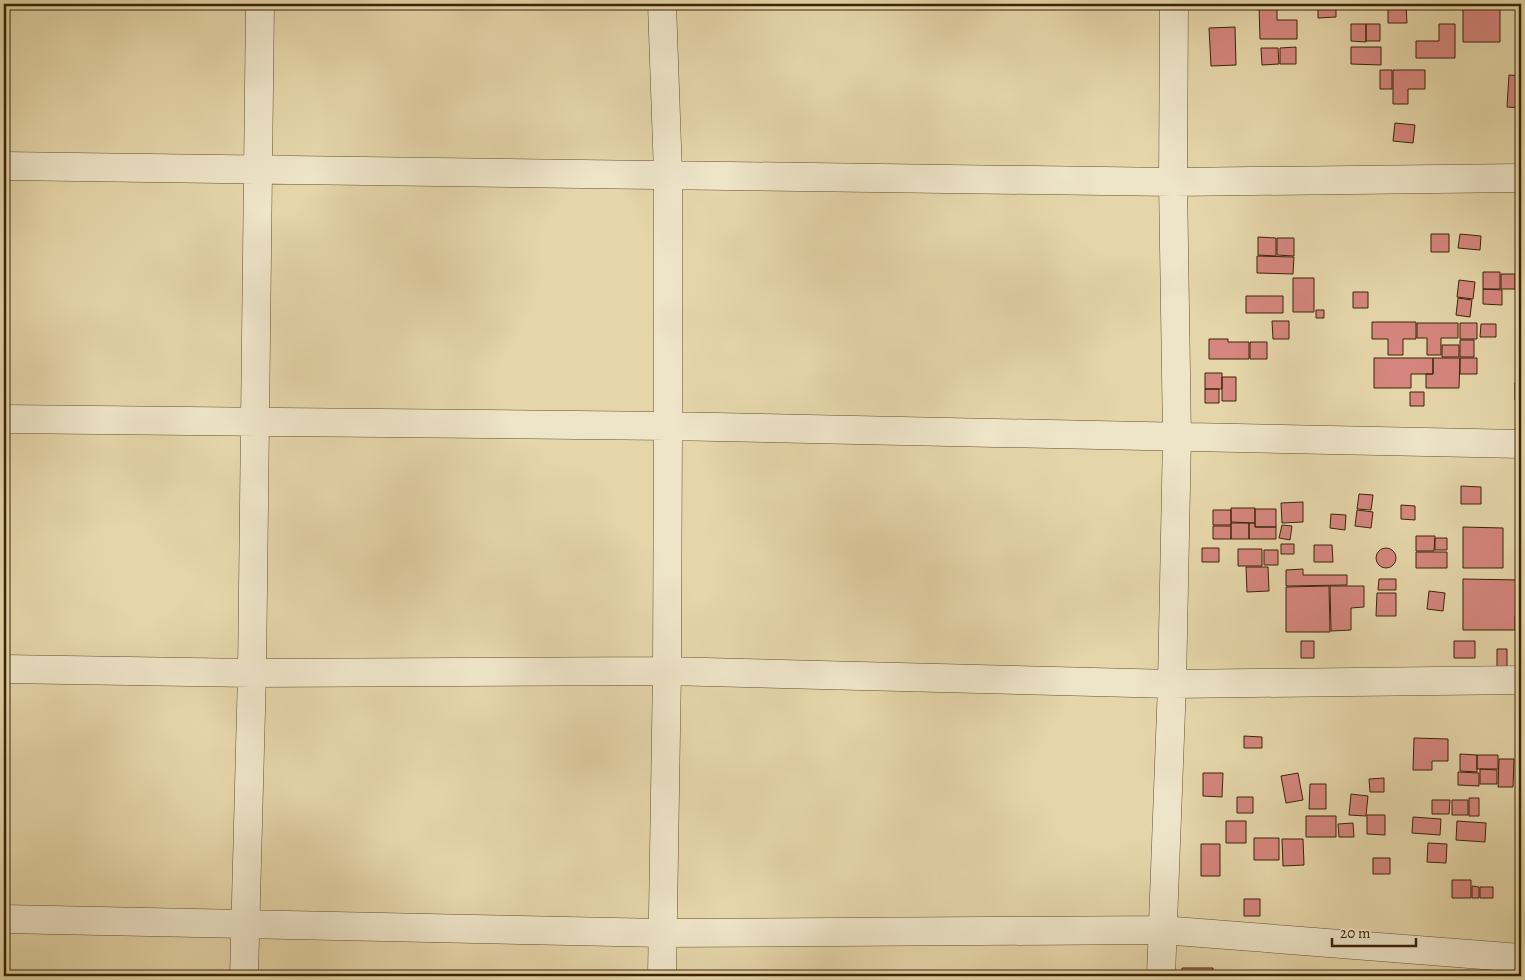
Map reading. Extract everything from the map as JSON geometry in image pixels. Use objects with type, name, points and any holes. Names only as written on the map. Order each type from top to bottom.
[{"type":"street","points":[[244,976],[252,673],[260,4]]},
{"type":"street","points":[[662,4],[668,174],[667,671],[662,976]]},
{"type":"street","points":[[1161,976],[1172,684],[1177,437],[1173,182],[1174,4]]},
{"type":"street","points":[[4,166],[1173,182],[1521,178]]},
{"type":"street","points":[[4,419],[668,426],[1521,444]]},
{"type":"street","points":[[4,670],[252,673],[667,671],[1172,684],[1521,680]]},
{"type":"street","points":[[4,920],[663,934],[1162,930],[1521,958]]},
{"type":"building","points":[[1259,4],[1277,4],[1277,20],[1297,20],[1297,39],[1260,39]]},
{"type":"building","points":[[1318,4],[1336,4],[1336,17],[1318,18]]},
{"type":"building","points":[[1388,4],[1406,4],[1407,23],[1388,23]]},
{"type":"building","points":[[1463,4],[1500,4],[1500,42],[1463,42]]},
{"type":"building","points":[[1351,24],[1366,24],[1366,42],[1351,41]]},
{"type":"building","points":[[1366,24],[1380,24],[1380,41],[1366,41]]},
{"type":"building","points":[[1439,24],[1455,24],[1455,58],[1416,58],[1416,41],[1439,41]]},
{"type":"building","points":[[1235,27],[1236,65],[1211,66],[1209,28]]},
{"type":"building","points":[[1296,47],[1296,64],[1280,64],[1280,48]]},
{"type":"building","points":[[1351,47],[1381,47],[1381,65],[1351,64]]},
{"type":"building","points":[[1261,48],[1278,48],[1279,64],[1262,65]]},
{"type":"building","points":[[1380,70],[1392,70],[1392,89],[1380,89]]},
{"type":"building","points":[[1393,70],[1425,70],[1425,89],[1408,89],[1408,104],[1393,104]]},
{"type":"building","points":[[1509,75],[1521,76],[1521,108],[1507,107]]},
{"type":"building","points":[[1395,123],[1415,125],[1413,143],[1393,141]]},
{"type":"building","points":[[1431,234],[1449,234],[1449,252],[1431,252]]},
{"type":"building","points":[[1460,234],[1481,236],[1480,250],[1458,248]]},
{"type":"building","points":[[1258,237],[1276,238],[1276,256],[1258,255]]},
{"type":"building","points":[[1277,238],[1294,238],[1294,256],[1277,255]]},
{"type":"building","points":[[1257,256],[1294,257],[1293,274],[1257,273]]},
{"type":"building","points":[[1483,272],[1500,272],[1500,289],[1483,289]]},
{"type":"building","points":[[1501,274],[1515,274],[1515,289],[1501,289]]},
{"type":"building","points":[[1293,278],[1314,278],[1314,312],[1293,312]]},
{"type":"building","points":[[1459,280],[1475,282],[1473,299],[1457,297]]},
{"type":"building","points":[[1483,289],[1502,290],[1502,305],[1483,304]]},
{"type":"building","points":[[1353,292],[1368,292],[1368,308],[1353,308]]},
{"type":"building","points":[[1246,296],[1283,296],[1283,313],[1246,313]]},
{"type":"building","points":[[1458,298],[1472,300],[1470,317],[1456,315]]},
{"type":"building","points":[[1316,310],[1324,310],[1324,318],[1316,318]]},
{"type":"building","points":[[1272,321],[1289,321],[1289,339],[1273,339]]},
{"type":"building","points":[[1372,322],[1416,322],[1416,339],[1403,339],[1403,355],[1388,355],[1388,339],[1372,339]]},
{"type":"building","points":[[1417,323],[1458,323],[1458,338],[1441,338],[1441,355],[1427,355],[1427,338],[1417,338]]},
{"type":"building","points":[[1460,323],[1477,323],[1477,339],[1460,339]]},
{"type":"building","points":[[1481,324],[1496,324],[1496,337],[1480,337]]},
{"type":"building","points":[[1209,339],[1228,339],[1228,342],[1249,342],[1249,359],[1209,359]]},
{"type":"building","points":[[1460,340],[1474,340],[1474,357],[1460,357]]},
{"type":"building","points":[[1250,342],[1267,342],[1267,359],[1250,359]]},
{"type":"building","points":[[1442,345],[1459,345],[1459,357],[1442,357]]},
{"type":"building","points":[[1374,358],[1433,358],[1433,374],[1411,374],[1411,388],[1374,388]]},
{"type":"building","points":[[1433,358],[1460,358],[1459,388],[1426,388],[1426,374],[1433,374]]},
{"type":"building","points":[[1460,358],[1477,358],[1477,374],[1460,374]]},
{"type":"building","points":[[1205,373],[1222,373],[1222,389],[1205,389]]},
{"type":"building","points":[[1222,377],[1236,377],[1236,401],[1222,401]]},
{"type":"building","points":[[1515,383],[1521,383],[1521,400],[1515,400]]},
{"type":"building","points":[[1205,389],[1219,389],[1219,403],[1205,403]]},
{"type":"building","points":[[1410,392],[1424,392],[1424,406],[1410,406]]},
{"type":"building","points":[[1461,486],[1481,487],[1481,504],[1461,504]]},
{"type":"building","points":[[1359,494],[1373,495],[1371,510],[1357,509]]},
{"type":"building","points":[[1303,502],[1303,522],[1282,523],[1281,503]]},
{"type":"building","points":[[1401,505],[1415,506],[1415,520],[1401,519]]},
{"type":"building","points":[[1231,508],[1255,508],[1255,523],[1231,522]]},
{"type":"building","points":[[1255,509],[1276,509],[1276,527],[1255,527]]},
{"type":"building","points":[[1213,510],[1231,510],[1231,525],[1213,525]]},
{"type":"building","points":[[1357,510],[1373,512],[1371,528],[1355,526]]},
{"type":"building","points":[[1331,514],[1346,515],[1345,530],[1330,528]]},
{"type":"building","points":[[1231,523],[1249,523],[1249,539],[1231,539]]},
{"type":"building","points":[[1249,523],[1255,523],[1255,527],[1276,527],[1276,539],[1249,539]]},
{"type":"building","points":[[1282,525],[1292,526],[1290,540],[1279,538]]},
{"type":"building","points":[[1213,526],[1231,526],[1231,539],[1213,539]]},
{"type":"building","points":[[1463,527],[1503,528],[1503,568],[1463,568]]},
{"type":"building","points":[[1416,536],[1435,536],[1434,551],[1416,551]]},
{"type":"building","points":[[1435,538],[1447,538],[1447,550],[1435,550]]},
{"type":"building","points":[[1281,544],[1294,544],[1294,554],[1281,554]]},
{"type":"building","points":[[1314,545],[1332,545],[1333,562],[1314,562]]},
{"type":"building","points":[[1202,548],[1219,548],[1219,562],[1202,562]]},
{"type":"building","points":[[1382,548],[1390,548],[1396,554],[1396,562],[1390,568],[1382,568],[1376,562],[1376,554]]},
{"type":"building","points":[[1238,549],[1262,549],[1262,566],[1238,566]]},
{"type":"building","points":[[1264,550],[1278,550],[1278,565],[1264,565]]},
{"type":"building","points":[[1416,552],[1447,552],[1447,568],[1416,568]]},
{"type":"building","points":[[1246,567],[1268,567],[1269,591],[1247,592]]},
{"type":"building","points":[[1303,569],[1303,575],[1347,575],[1347,585],[1286,586],[1286,570]]},
{"type":"building","points":[[1379,579],[1396,579],[1396,590],[1378,590]]},
{"type":"building","points":[[1463,579],[1521,580],[1521,616],[1515,616],[1515,630],[1463,630]]},
{"type":"building","points":[[1329,586],[1330,632],[1286,632],[1286,587]]},
{"type":"building","points":[[1330,586],[1364,586],[1364,607],[1351,608],[1351,630],[1331,631]]},
{"type":"building","points":[[1429,591],[1445,593],[1443,611],[1427,609]]},
{"type":"building","points":[[1377,593],[1396,593],[1396,616],[1376,616]]},
{"type":"building","points":[[1301,641],[1314,641],[1314,658],[1301,658]]},
{"type":"building","points":[[1454,641],[1475,641],[1475,658],[1454,658]]},
{"type":"building","points":[[1497,649],[1507,649],[1507,667],[1497,667]]},
{"type":"building","points":[[1244,736],[1262,737],[1262,748],[1244,748]]},
{"type":"building","points":[[1414,738],[1448,739],[1448,761],[1432,761],[1432,770],[1413,770]]},
{"type":"building","points":[[1460,754],[1477,755],[1477,772],[1460,771]]},
{"type":"building","points":[[1477,755],[1498,755],[1498,769],[1477,769]]},
{"type":"building","points":[[1499,759],[1514,759],[1513,787],[1498,787]]},
{"type":"building","points":[[1480,769],[1497,770],[1497,784],[1480,784]]},
{"type":"building","points":[[1458,772],[1479,773],[1479,786],[1458,785]]},
{"type":"building","points":[[1203,773],[1223,773],[1222,797],[1203,796]]},
{"type":"building","points":[[1298,773],[1303,800],[1286,803],[1281,776]]},
{"type":"building","points":[[1384,778],[1384,792],[1370,792],[1369,779]]},
{"type":"building","points":[[1310,784],[1326,784],[1326,809],[1309,809]]},
{"type":"building","points":[[1351,794],[1368,796],[1366,816],[1349,815]]},
{"type":"building","points":[[1237,797],[1253,797],[1253,813],[1237,813]]},
{"type":"building","points":[[1469,798],[1479,798],[1479,816],[1469,816]]},
{"type":"building","points":[[1432,800],[1450,800],[1449,814],[1432,814]]},
{"type":"building","points":[[1452,800],[1468,800],[1468,815],[1452,815]]},
{"type":"building","points":[[1367,815],[1385,815],[1385,835],[1367,834]]},
{"type":"building","points":[[1306,816],[1336,816],[1336,837],[1306,837]]},
{"type":"building","points":[[1413,817],[1441,819],[1440,835],[1412,833]]},
{"type":"building","points":[[1226,821],[1246,821],[1246,843],[1226,843]]},
{"type":"building","points":[[1457,821],[1486,823],[1485,842],[1456,840]]},
{"type":"building","points":[[1353,823],[1354,837],[1339,837],[1338,824]]},
{"type":"building","points":[[1254,838],[1279,838],[1279,860],[1254,860]]},
{"type":"building","points":[[1282,839],[1303,839],[1304,865],[1283,866]]},
{"type":"building","points":[[1428,843],[1447,844],[1446,863],[1427,862]]},
{"type":"building","points":[[1201,844],[1220,844],[1220,876],[1201,876]]},
{"type":"building","points":[[1373,858],[1390,858],[1390,874],[1373,874]]},
{"type":"building","points":[[1452,880],[1471,880],[1471,898],[1452,898]]},
{"type":"building","points":[[1472,886],[1479,887],[1479,898],[1472,898]]},
{"type":"building","points":[[1480,887],[1493,887],[1493,898],[1480,898]]},
{"type":"building","points":[[1244,899],[1260,899],[1260,916],[1244,916]]},
{"type":"building","points":[[1182,968],[1213,968],[1213,976],[1182,976]]}]
